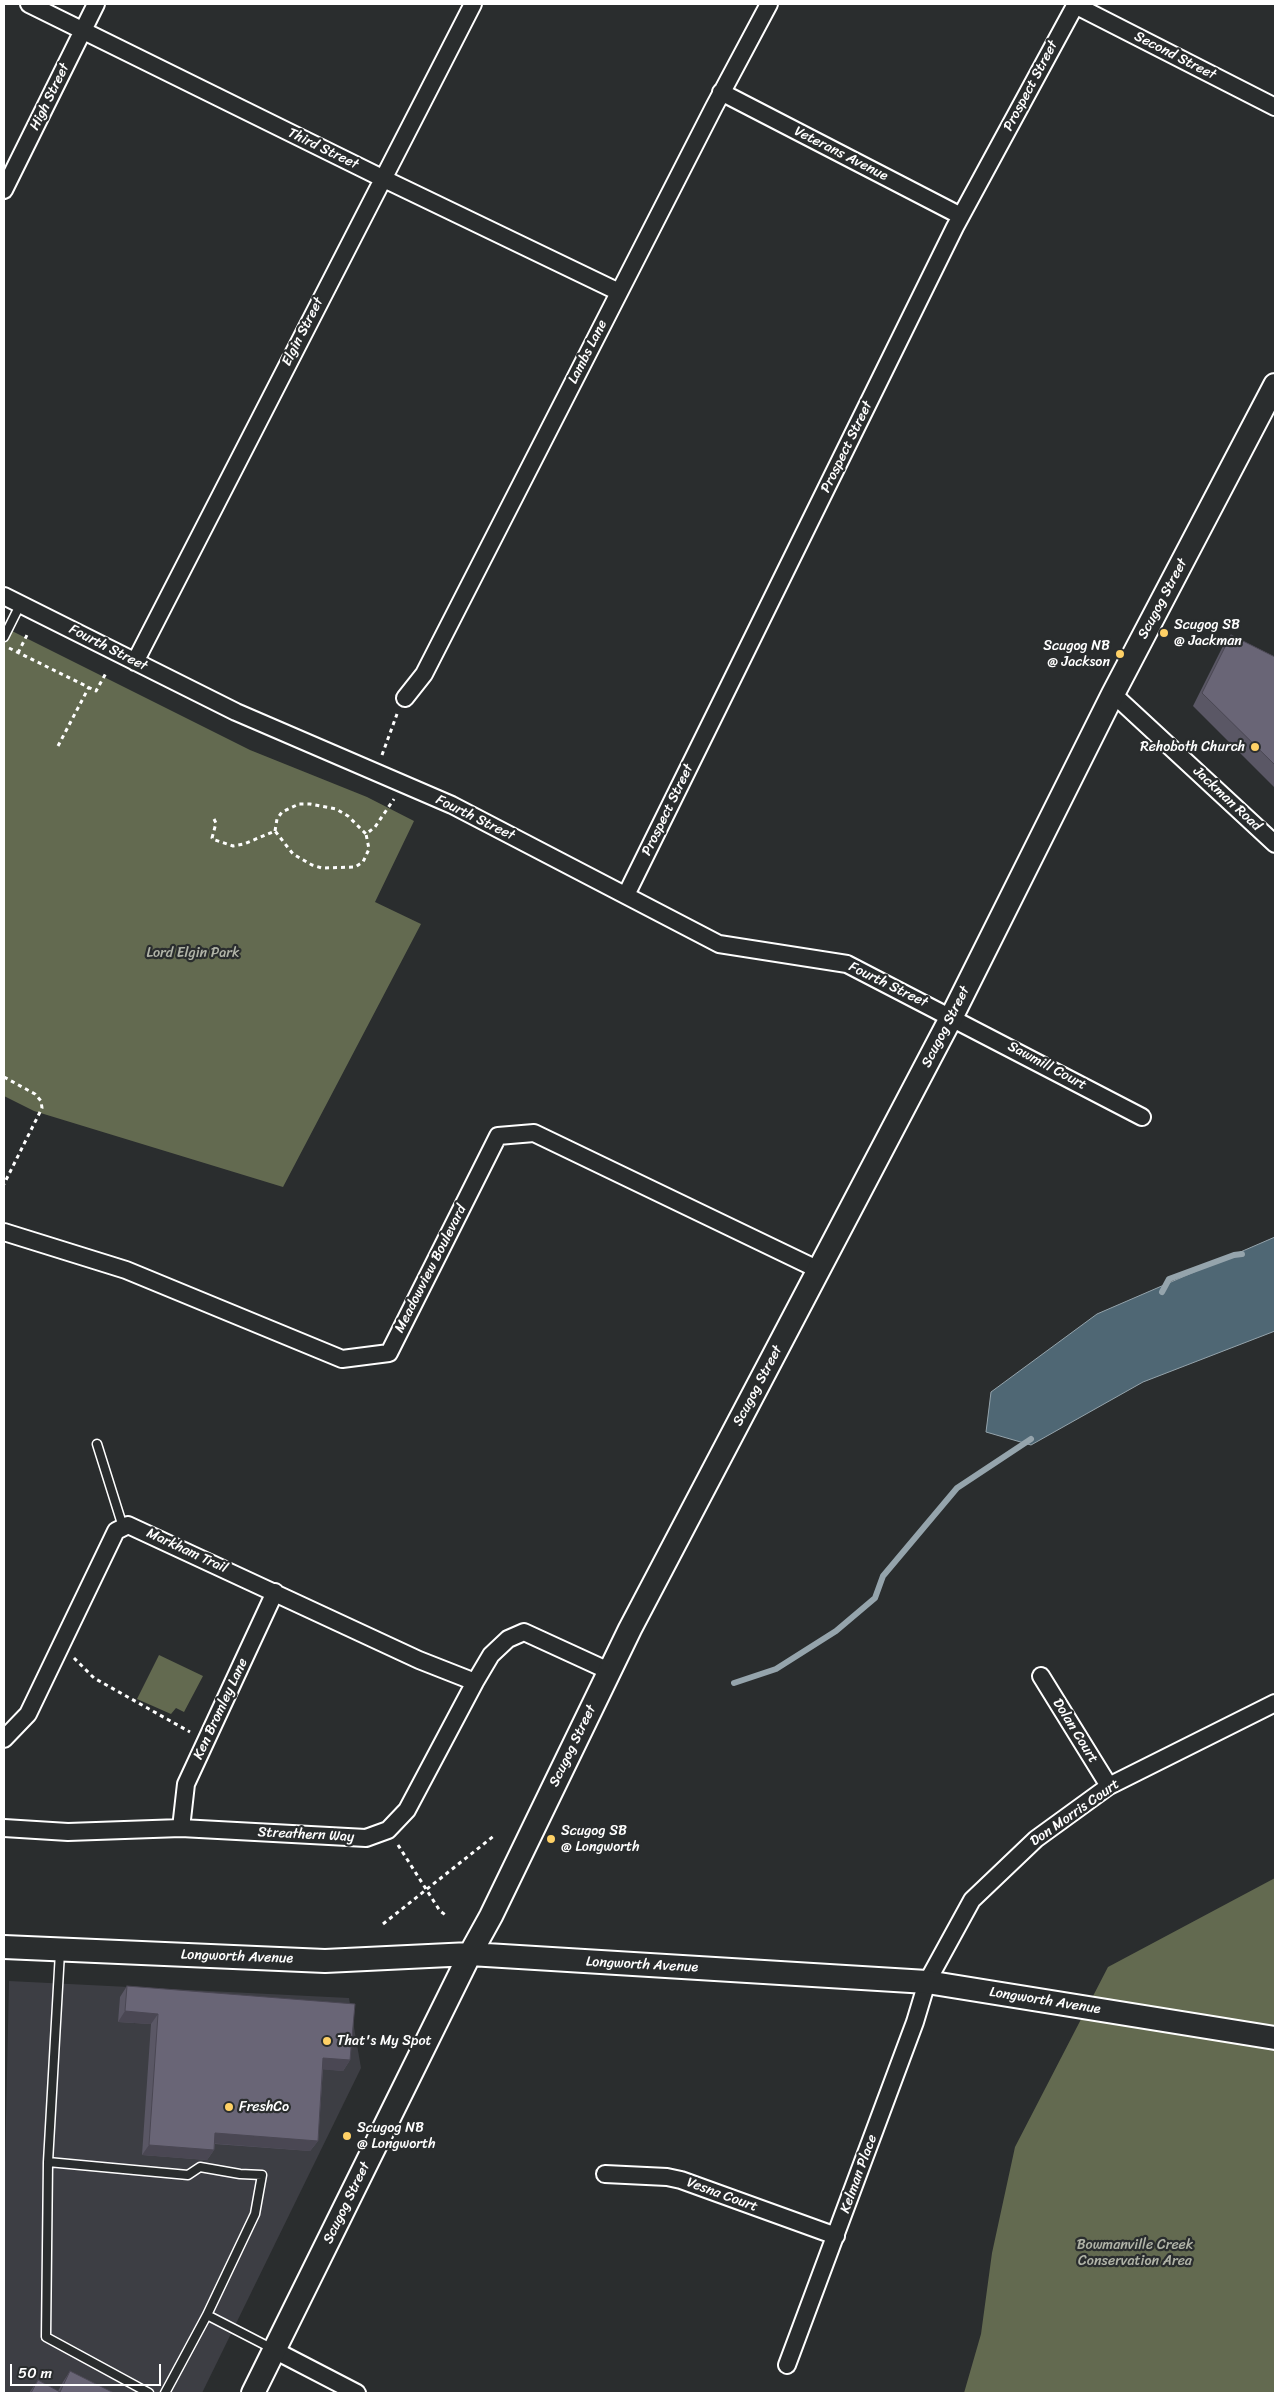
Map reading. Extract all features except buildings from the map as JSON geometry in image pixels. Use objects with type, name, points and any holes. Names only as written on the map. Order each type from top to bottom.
[{"type":"street","name":"Third Street","points":[[29,4],[618,292]]},
{"type":"street","name":"High Street","points":[[4,190],[96,4]]},
{"type":"street","name":"Elgin Street","points":[[135,662],[473,4]]},
{"type":"street","name":"Lambs Lane","points":[[405,698],[424,674],[618,292],[721,92],[769,4]]},
{"type":"street","name":"Second Street","points":[[1075,5],[1275,107]]},
{"type":"street","name":"Prospect Street","points":[[626,895],[961,216],[1075,5]]},
{"type":"street","name":"Veterans Avenue","points":[[721,92],[961,216]]},
{"type":"street","name":"Scugog Street","points":[[253,2393],[470,1954],[491,1916],[609,1671],[952,1016],[1113,694],[1268,416],[1275,385]]},
{"type":"street","name":"Fourth Street","points":[[4,596],[236,712],[452,805],[719,944],[848,964],[952,1016]]},
{"type":"street","name":"Jackman Road","points":[[1113,694],[1275,844]]},
{"type":"street","name":"Sawmill Court","points":[[952,1016],[1142,1116]]},
{"type":"street","name":"Meadowview Boulevard","points":[[4,1232],[126,1270],[342,1359],[389,1353],[498,1136],[534,1133],[819,1270]]},
{"type":"street","name":"Markham Trail","points":[[124,1527],[128,1524],[153,1534],[419,1660],[475,1682]]},
{"type":"street","points":[[4,1739],[28,1714],[116,1531],[124,1527]]},
{"type":"street","name":"Ken Bromley Lane","points":[[181,1828],[186,1784],[275,1592]]},
{"type":"street","name":"Streathern Way","points":[[4,1828],[68,1832],[181,1828],[366,1838],[388,1830],[407,1810],[475,1682],[491,1655],[508,1639],[524,1632],[609,1671]]},
{"type":"street","name":"Dolan Court","points":[[1042,1676],[1110,1786]]},
{"type":"street","name":"Don Morris Court","points":[[928,1982],[972,1900],[1036,1839],[1110,1786],[1275,1703]]},
{"type":"street","name":"Longworth Avenue","points":[[4,1947],[325,1961],[470,1954],[928,1982],[1275,2038]]},
{"type":"street","name":"Kelman Place","points":[[787,2365],[916,2022],[928,1982]]},
{"type":"street","name":"Vesna Court","points":[[605,2174],[667,2177],[680,2180],[836,2236]]},
{"type":"street","points":[[274,2350],[357,2393]]},
{"type":"lane","points":[[4,638],[20,605]]},
{"type":"lane","points":[[96,1444],[124,1527]]},
{"type":"lane","points":[[60,1950],[48,2162],[46,2337],[149,2393]]},
{"type":"lane","points":[[48,2162],[188,2175],[200,2167],[240,2174],[262,2175],[255,2214],[207,2315],[165,2393]]},
{"type":"lane","points":[[207,2315],[274,2350]]},
{"type":"path","points":[[18,653],[28,635]]},
{"type":"path","points":[[4,646],[96,691],[106,673]]},
{"type":"path","points":[[58,746],[89,687]]},
{"type":"path","points":[[376,771],[393,724],[405,698]]},
{"type":"path","points":[[366,834],[375,827],[384,815],[402,783]]},
{"type":"path","points":[[299,804],[310,804],[336,810],[348,816],[366,834],[369,849],[363,862],[355,867],[342,869],[312,865],[293,854],[275,832],[277,819],[282,812],[299,804]]},
{"type":"path","points":[[214,819],[216,823],[212,838],[234,846],[275,832]]},
{"type":"path","points":[[4,1077],[35,1094],[41,1101],[42,1108],[4,1184]]},
{"type":"path","points":[[62,1645],[94,1678],[206,1741]]},
{"type":"path","points":[[388,1830],[440,1911],[447,1916]]},
{"type":"path","points":[[383,1924],[495,1835]]},
{"type":"shaded area","points":[[9,1981],[349,1998],[361,2068],[202,2393],[4,2393],[4,2208]]},
{"type":"green space","name":"Lord Elgin Park","points":[[4,627],[250,750],[367,797],[414,821],[375,902],[421,924],[283,1187],[34,1111],[4,1096]]},
{"type":"green space","points":[[159,1655],[203,1676],[184,1712],[176,1708],[171,1714],[137,1699]]},
{"type":"green space","name":"Bowmanville Creek Conservation Area","points":[[1275,1878],[1275,2393],[964,2393],[981,2334],[992,2253],[1015,2147],[1108,1967]]},
{"type":"water","points":[[1275,1237],[1275,1331],[1143,1382],[1031,1445],[986,1432],[991,1392],[1097,1314]]},
{"type":"waterway","points":[[1162,1292],[1169,1279],[1234,1255],[1242,1254]]},
{"type":"waterway","points":[[734,1683],[776,1669],[836,1631],[875,1598],[883,1576],[957,1488],[1031,1439]]},
{"type":"place","name":"Scugog SB @ Jackman","points":[[1164,633]]},
{"type":"place","name":"Scugog NB @ Jackson","points":[[1120,654]]},
{"type":"place","name":"Rehoboth Church","points":[[1255,747]]},
{"type":"place","name":"Scugog SB @ Longworth","points":[[551,1839]]},
{"type":"place","name":"That's My Spot","points":[[327,2041]]},
{"type":"place","name":"FreshCo","points":[[229,2107]]},
{"type":"place","name":"Scugog NB @ Longworth","points":[[347,2136]]}]
